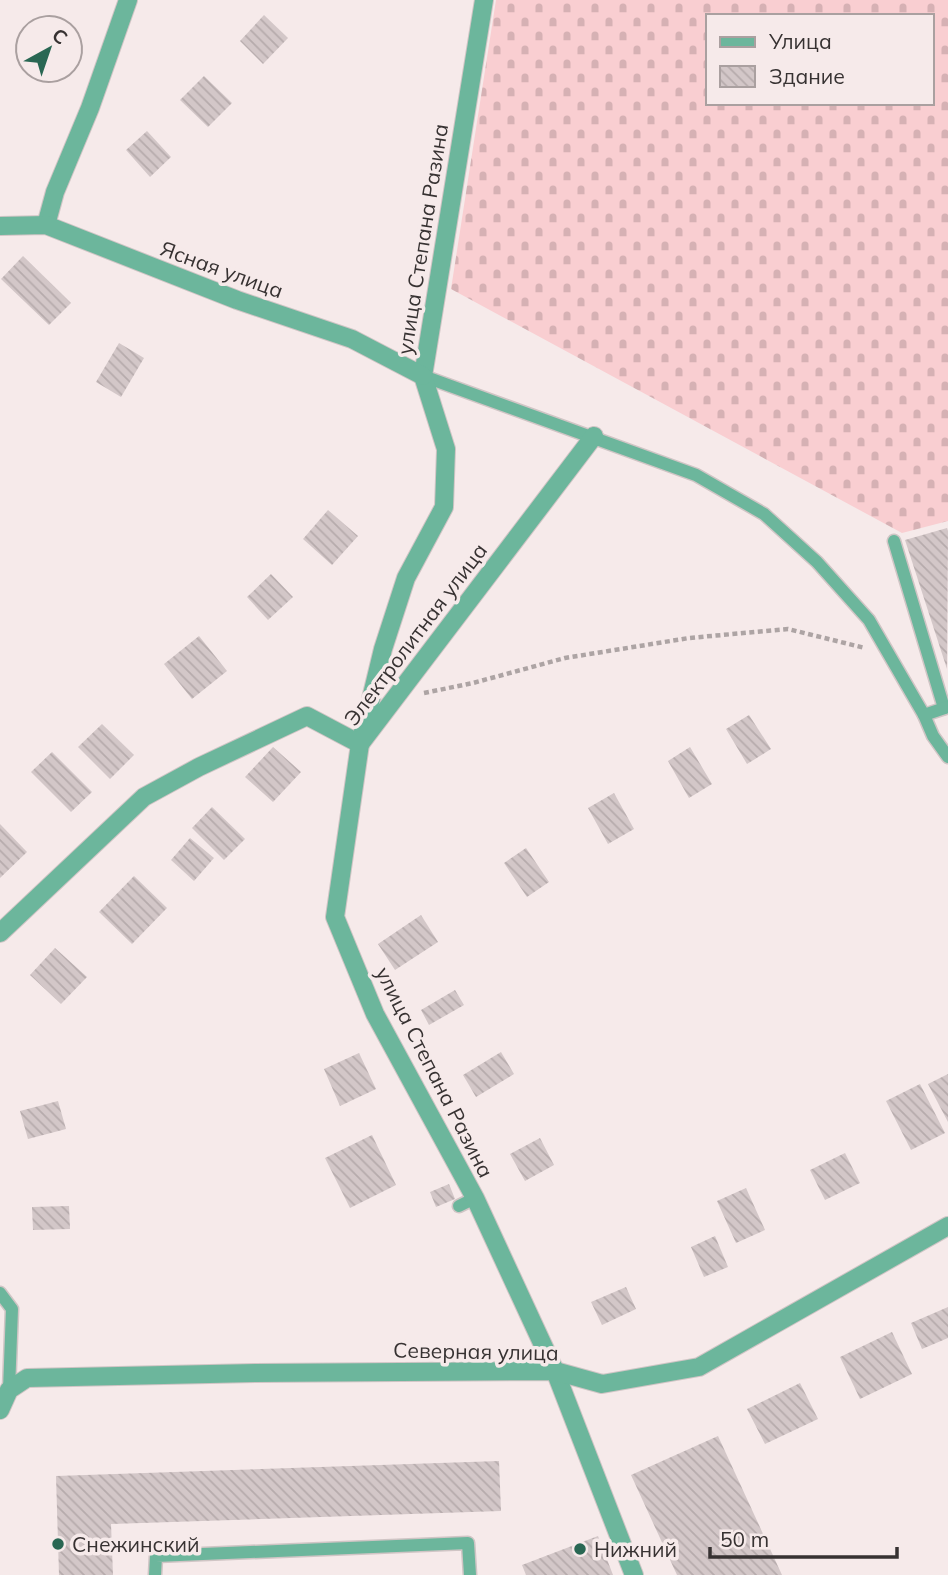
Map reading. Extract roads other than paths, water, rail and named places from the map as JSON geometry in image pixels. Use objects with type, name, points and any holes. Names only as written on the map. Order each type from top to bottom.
[{"type":"street","points":[[46,225],[55,192],[90,108],[128,0]]},
{"type":"street","name":"улица Степана Разина","points":[[484,0],[423,376],[446,449],[444,507],[406,578],[383,649],[360,744],[335,917],[375,1014],[467,1202],[555,1371],[634,1575]]},
{"type":"street","name":"Ясная улица","points":[[0,226],[46,225],[237,300],[352,338],[423,376]]},
{"type":"street","name":"Электролитная улица","points":[[0,933],[144,797],[199,767],[307,716],[360,744],[594,436]]},
{"type":"street","name":"Северная улица","points":[[5,1387],[27,1378],[555,1371],[602,1384],[699,1367],[948,1226]]},
{"type":"street","points":[[0,1410],[5,1387]]},
{"type":"lane","points":[[423,376],[696,475],[764,514],[817,562],[869,620],[924,715],[933,736],[948,757]]},
{"type":"lane","points":[[894,541],[946,708],[924,715]]},
{"type":"lane","points":[[0,1293],[12,1310],[5,1387]]},
{"type":"lane","points":[[155,1575],[156,1556],[468,1543],[470,1575]]},
{"type":"place","name":"Снежинский","points":[[58,1544]]},
{"type":"place","name":"Нижний","points":[[580,1549]]}]
